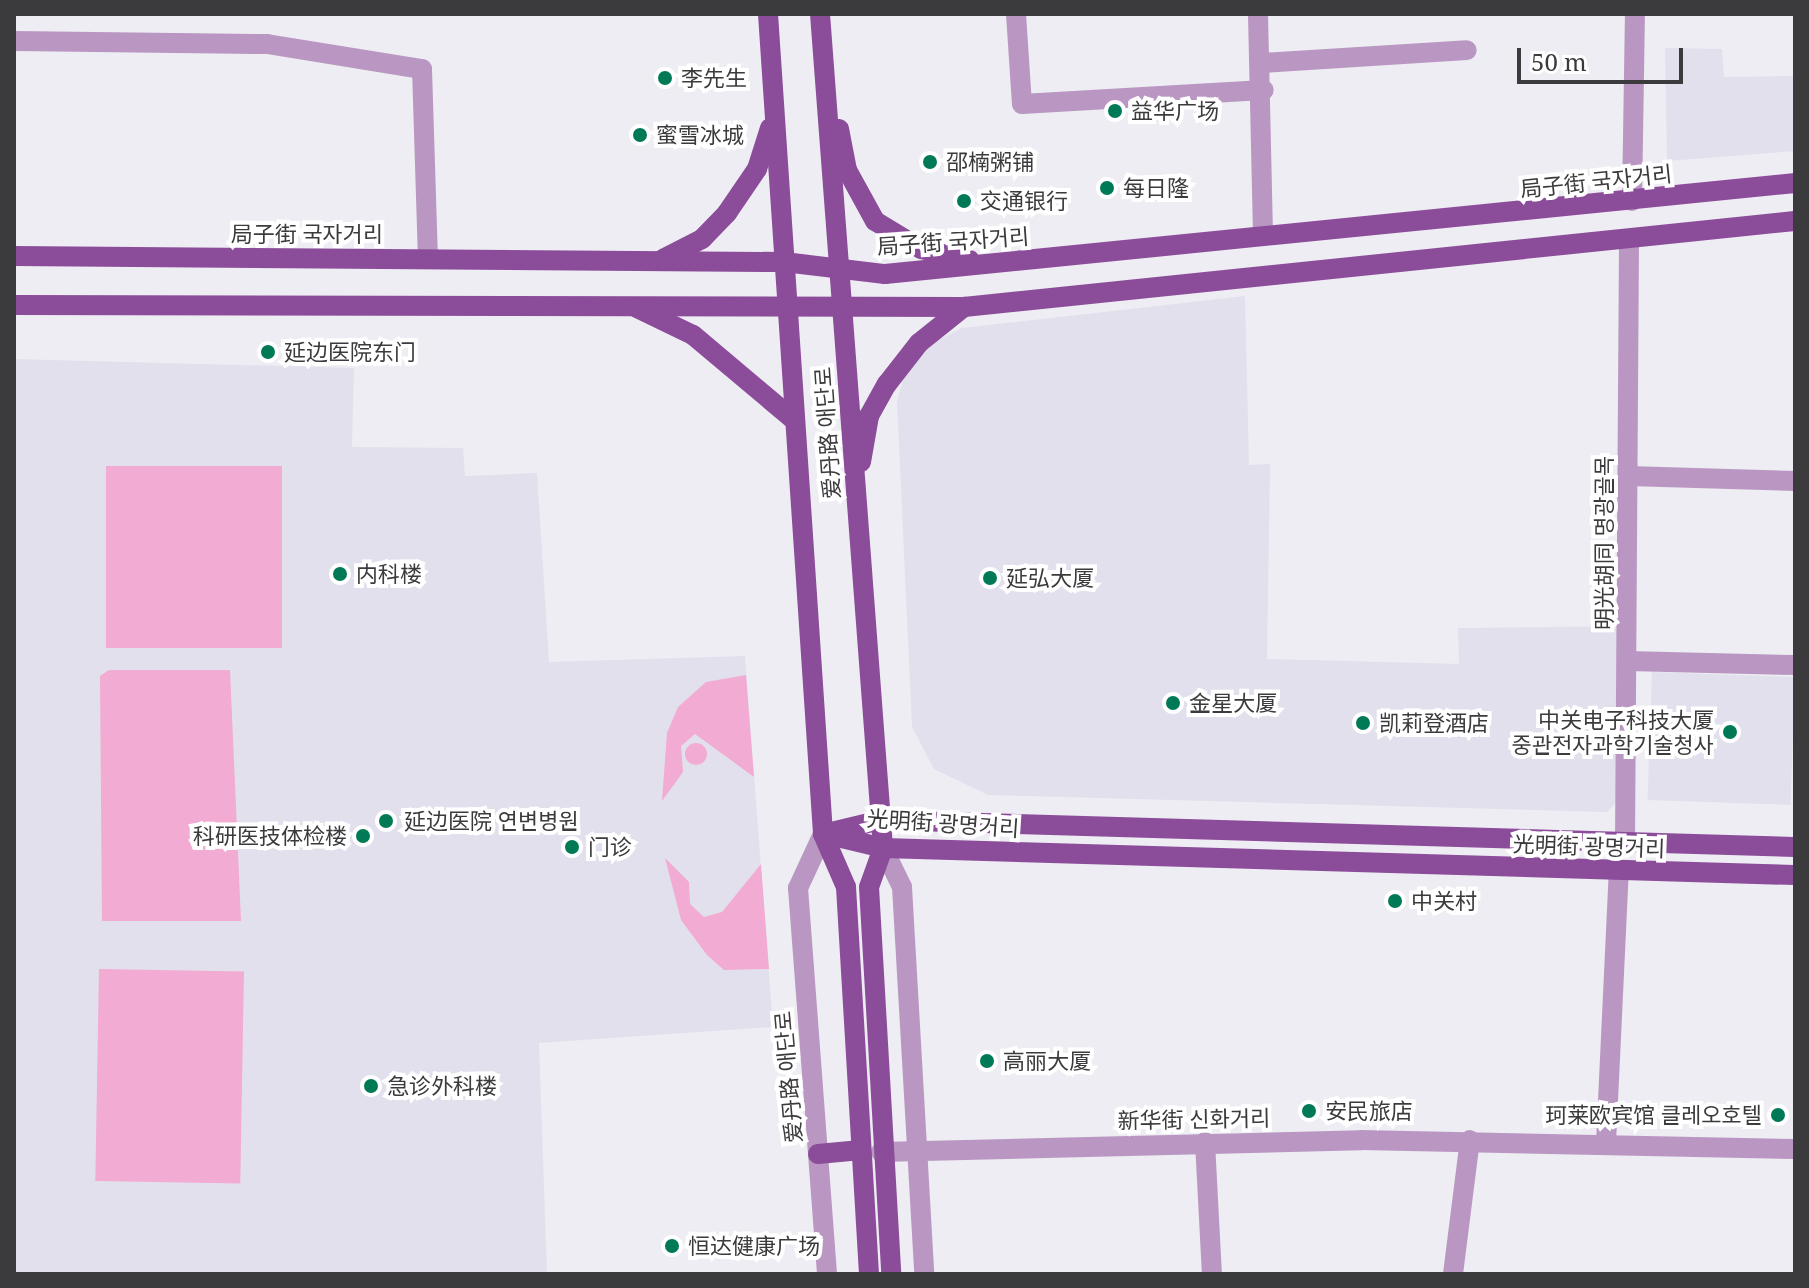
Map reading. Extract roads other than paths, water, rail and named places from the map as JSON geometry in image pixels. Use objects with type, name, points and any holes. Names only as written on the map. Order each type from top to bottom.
[{"type":"main road","name":"爱丹路 애단로","points":[[768,14],[823,834],[846,887],[871,1151],[891,1274]]},
{"type":"main road","name":"爱丹路 애단로","points":[[820,14],[883,848],[869,887],[869,1274]]},
{"type":"main road","points":[[821,41],[847,170],[875,221],[921,249],[986,264]]},
{"type":"main road","points":[[661,261],[702,239],[742,195],[774,113]]},
{"type":"main road","name":"局子街 국자거리","points":[[14,256],[784,262],[839,266],[885,274],[1795,183]]},
{"type":"main road","points":[[14,305],[630,304],[787,310],[964,307],[1629,242],[1795,221]]},
{"type":"main road","points":[[630,304],[693,335],[795,421]]},
{"type":"main road","points":[[856,494],[869,416],[887,384],[919,343],[964,307]]},
{"type":"main road","name":"光明街 광명거리","points":[[823,834],[881,820],[1625,845],[1795,847]]},
{"type":"main road","name":"光明街 광명거리","points":[[823,834],[883,848],[1795,875]]},
{"type":"main road","points":[[818,1154],[871,1151]]},
{"type":"street","points":[[1016,14],[1022,104],[1264,90]]},
{"type":"street","points":[[1258,14],[1264,90],[1263,234]]},
{"type":"street","points":[[1632,201],[1635,14]]},
{"type":"street","points":[[14,41],[267,44],[422,69],[428,259]]},
{"type":"street","points":[[1262,63],[1467,50]]},
{"type":"street","name":"明光胡同 명광골목","points":[[1625,845],[1629,242]]},
{"type":"street","points":[[1628,476],[1795,481]]},
{"type":"street","points":[[1627,661],[1795,665]]},
{"type":"street","name":"爱丹路 애단로","points":[[823,834],[798,888],[827,1274]]},
{"type":"street","name":"爱丹路 애단로","points":[[883,848],[902,887],[924,1274]]},
{"type":"street","points":[[1606,1143],[1619,872]]},
{"type":"street","points":[[1453,1274],[1470,1140]]},
{"type":"street","name":"新华街 신화거리","points":[[871,1151],[1205,1142],[1470,1140],[1795,1149]]},
{"type":"street","points":[[1205,1142],[1212,1274]]},
{"type":"place","name":"李先生","points":[[665,78]]},
{"type":"place","name":"益华广场","points":[[1115,111]]},
{"type":"place","name":"蜜雪冰城","points":[[640,135]]},
{"type":"place","name":"邵楠粥铺","points":[[930,162]]},
{"type":"place","name":"每日隆","points":[[1107,188]]},
{"type":"place","name":"交通银行","points":[[964,201]]},
{"type":"place","name":"延边医院东门","points":[[268,352]]},
{"type":"place","name":"内科楼","points":[[340,574]]},
{"type":"place","name":"延弘大厦","points":[[990,578]]},
{"type":"place","name":"金星大厦","points":[[1173,703]]},
{"type":"place","name":"凯莉登酒店","points":[[1363,723]]},
{"type":"place","name":"中关电子科技大厦 중관전자과학기술청사","points":[[1730,732]]},
{"type":"place","name":"延边医院 연변병원","points":[[386,821]]},
{"type":"place","name":"科研医技体检楼","points":[[363,836]]},
{"type":"place","name":"门诊","points":[[572,847]]},
{"type":"place","name":"中关村","points":[[1395,901]]},
{"type":"place","name":"高丽大厦","points":[[987,1061]]},
{"type":"place","name":"急诊外科楼","points":[[371,1086]]},
{"type":"place","name":"安民旅店","points":[[1309,1111]]},
{"type":"place","name":"珂莱欧宾馆 클레오호텔","points":[[1778,1115]]},
{"type":"place","name":"恒达健康广场","points":[[672,1246]]}]
